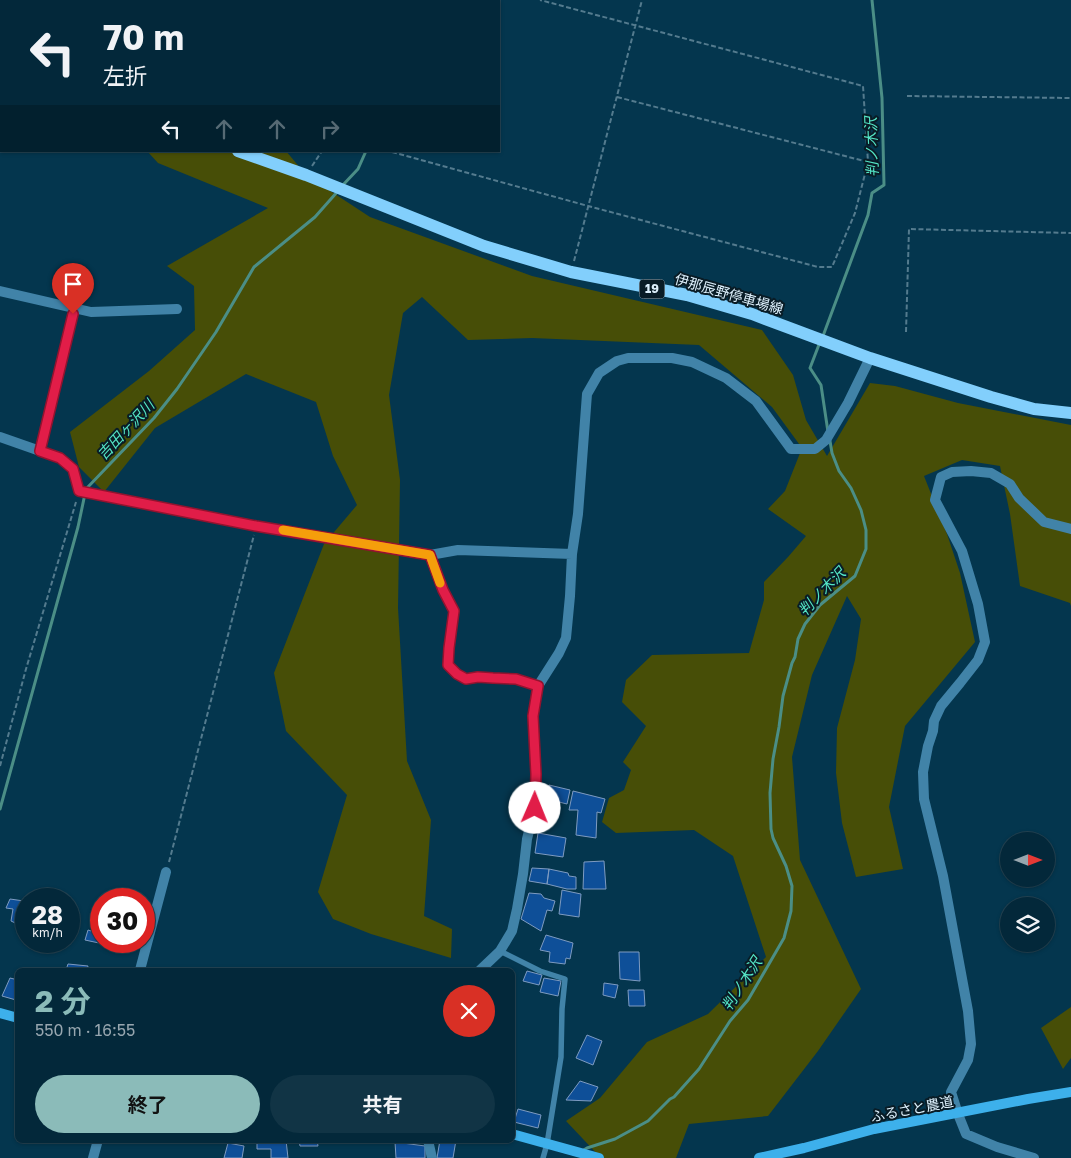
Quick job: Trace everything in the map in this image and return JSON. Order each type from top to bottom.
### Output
[{"type":"main road","name":"伊那辰野停車場線","points":[[241,152],[306,175],[484,246],[571,272],[687,295],[752,314],[870,358],[991,398],[1071,414]]},
{"type":"street","points":[[0,291],[91,312],[177,309]]},
{"type":"street","points":[[40,451],[73,314]]},
{"type":"street","points":[[482,968],[500,951],[512,931],[515,916],[527,839],[535,808],[536,774],[533,716],[538,686],[559,653],[566,638],[572,554],[578,514],[588,394],[599,373],[616,362],[628,358],[672,358],[692,362],[726,378],[756,401],[791,448],[815,449],[826,440],[848,403],[870,358]]},
{"type":"street","points":[[0,437],[60,458],[73,469],[79,491],[256,526],[430,555],[458,550],[572,554]]},
{"type":"street","points":[[1034,1158],[997,1147],[966,1134],[951,1092],[968,1060],[971,1044],[968,1011],[943,876],[924,799],[923,772],[934,721],[941,706],[978,660],[984,642],[978,604],[962,551],[935,500],[941,477],[952,472],[972,470],[991,473],[1010,484],[1019,498],[1044,522],[1071,529]]},
{"type":"street","points":[[141,968],[166,872]]},
{"type":"street","points":[[0,1013],[15,1017]]},
{"type":"street","name":"ふるさと農道","points":[[759,1158],[874,1129],[1071,1092]]},
{"type":"street","points":[[515,1135],[599,1158]]},
{"type":"street","points":[[94,1158],[97,1143]]},
{"type":"street","points":[[429,1143],[432,1158]]},
{"type":"lane","points":[[430,555],[443,590],[454,611],[448,665],[457,674],[466,679],[478,677],[516,679],[538,686]]},
{"type":"lane","points":[[500,951],[540,971],[565,979],[561,1057],[543,1158]]},
{"type":"path","points":[[392,152],[818,267],[832,267],[855,213],[868,162],[863,86],[540,0]]},
{"type":"path","points":[[571,272],[642,0]]},
{"type":"path","points":[[907,96],[1071,98]]},
{"type":"path","points":[[617,97],[868,162]]},
{"type":"path","points":[[306,175],[321,152]]},
{"type":"path","points":[[906,332],[909,229],[1071,234]]},
{"type":"path","points":[[0,766],[26,669],[79,491]]},
{"type":"path","points":[[166,872],[256,526]]},
{"type":"green space","points":[[148,152],[287,152],[306,175],[370,217],[532,276],[762,330],[793,375],[806,420],[827,456],[870,383],[895,386],[958,403],[1071,425],[1071,606],[1070,603],[1020,586],[1010,514],[1000,466],[962,460],[924,476],[960,573],[975,642],[905,726],[889,807],[903,869],[856,877],[842,823],[836,773],[837,728],[855,660],[861,619],[847,596],[812,675],[792,757],[800,860],[861,989],[818,1051],[768,1116],[689,1124],[676,1158],[601,1158],[566,1121],[600,1098],[647,1042],[708,1014],[766,957],[733,856],[694,830],[616,833],[602,822],[609,798],[624,790],[631,770],[623,762],[646,726],[622,702],[626,680],[652,655],[749,653],[764,600],[764,582],[806,536],[768,509],[785,491],[802,448],[772,407],[699,345],[532,338],[468,340],[422,297],[403,313],[389,395],[400,480],[398,608],[407,761],[431,820],[424,916],[452,929],[451,958],[371,934],[333,919],[318,892],[347,795],[286,731],[274,673],[324,544],[357,505],[333,456],[316,402],[246,374],[155,428],[104,492],[79,467],[70,432],[149,371],[195,330],[194,286],[167,266],[268,208],[158,163]]},
{"type":"green space","points":[[1071,1007],[1071,1058],[1063,1069],[1041,1028]]},
{"type":"building","points":[[549,785],[570,790],[567,804],[547,799]]},
{"type":"building","points":[[573,791],[605,799],[601,813],[597,812],[596,838],[576,835],[578,810],[569,810]]},
{"type":"building","points":[[538,833],[566,838],[563,857],[535,853]]},
{"type":"building","points":[[604,861],[606,889],[583,889],[584,862]]},
{"type":"building","points":[[532,868],[549,869],[547,884],[529,881]]},
{"type":"building","points":[[549,869],[568,873],[569,876],[576,877],[576,889],[567,889],[547,884]]},
{"type":"building","points":[[562,890],[581,894],[579,917],[559,914]]},
{"type":"building","points":[[529,893],[541,894],[544,898],[555,901],[552,911],[547,910],[541,931],[521,919]]},
{"type":"building","points":[[10,899],[15,900],[15,923],[11,921],[13,909],[6,908]]},
{"type":"building","points":[[88,930],[90,931],[90,941],[85,940]]},
{"type":"building","points":[[546,935],[573,943],[570,959],[566,958],[565,964],[549,962],[550,952],[540,950]]},
{"type":"building","points":[[619,952],[639,952],[640,981],[620,979]]},
{"type":"building","points":[[68,964],[88,966],[88,968],[67,968]]},
{"type":"building","points":[[527,971],[542,975],[539,985],[523,981]]},
{"type":"building","points":[[10,978],[15,979],[15,1000],[2,996]]},
{"type":"building","points":[[544,978],[561,981],[558,996],[540,992]]},
{"type":"building","points":[[604,983],[618,985],[615,998],[603,995]]},
{"type":"building","points":[[628,990],[644,990],[645,1006],[629,1006]]},
{"type":"building","points":[[587,1035],[602,1041],[593,1065],[576,1058]]},
{"type":"building","points":[[580,1081],[598,1087],[591,1101],[566,1100]]},
{"type":"building","points":[[518,1109],[541,1115],[538,1128],[515,1122]]},
{"type":"building","points":[[228,1143],[244,1146],[242,1158],[224,1158]]},
{"type":"building","points":[[257,1143],[286,1143],[288,1158],[271,1158],[271,1149],[257,1149]]},
{"type":"building","points":[[300,1143],[318,1143],[318,1146],[300,1146]]},
{"type":"building","points":[[395,1143],[425,1146],[425,1158],[396,1158]]},
{"type":"building","points":[[440,1143],[456,1143],[453,1158],[437,1158]]},
{"type":"waterway","name":"判ノ木沢","points":[[823,336],[868,215],[872,193],[884,185],[882,98],[872,0]]},
{"type":"waterway","name":"吉田ヶ沢川","points":[[342,186],[358,169],[366,152]]},
{"type":"waterway","name":"吉田ヶ沢川","points":[[0,809],[78,527],[86,489],[154,418],[177,389],[216,332],[254,267],[315,217],[338,191]]},
{"type":"waterway","name":"判ノ木沢","points":[[820,342],[810,368],[821,385],[828,432]]},
{"type":"waterway","name":"判ノ木沢","points":[[582,1151],[615,1139],[648,1121],[674,1097],[699,1069],[730,1021],[748,1000],[784,938],[791,911],[792,886],[786,866],[773,838],[770,793],[773,759],[783,696],[795,657],[798,639],[805,624],[820,605],[855,576],[866,549],[866,530],[861,510],[851,488],[839,471],[832,453],[830,441]]},
{"type":"slow traffic","points":[[283,530],[430,555],[440,583]]},
{"type":"route","points":[[73,314],[40,451],[60,458],[73,469],[79,491],[256,526],[430,555],[443,590],[454,611],[448,665],[457,674],[466,679],[478,677],[516,679],[538,686],[533,716],[536,774],[535,808]]}]
